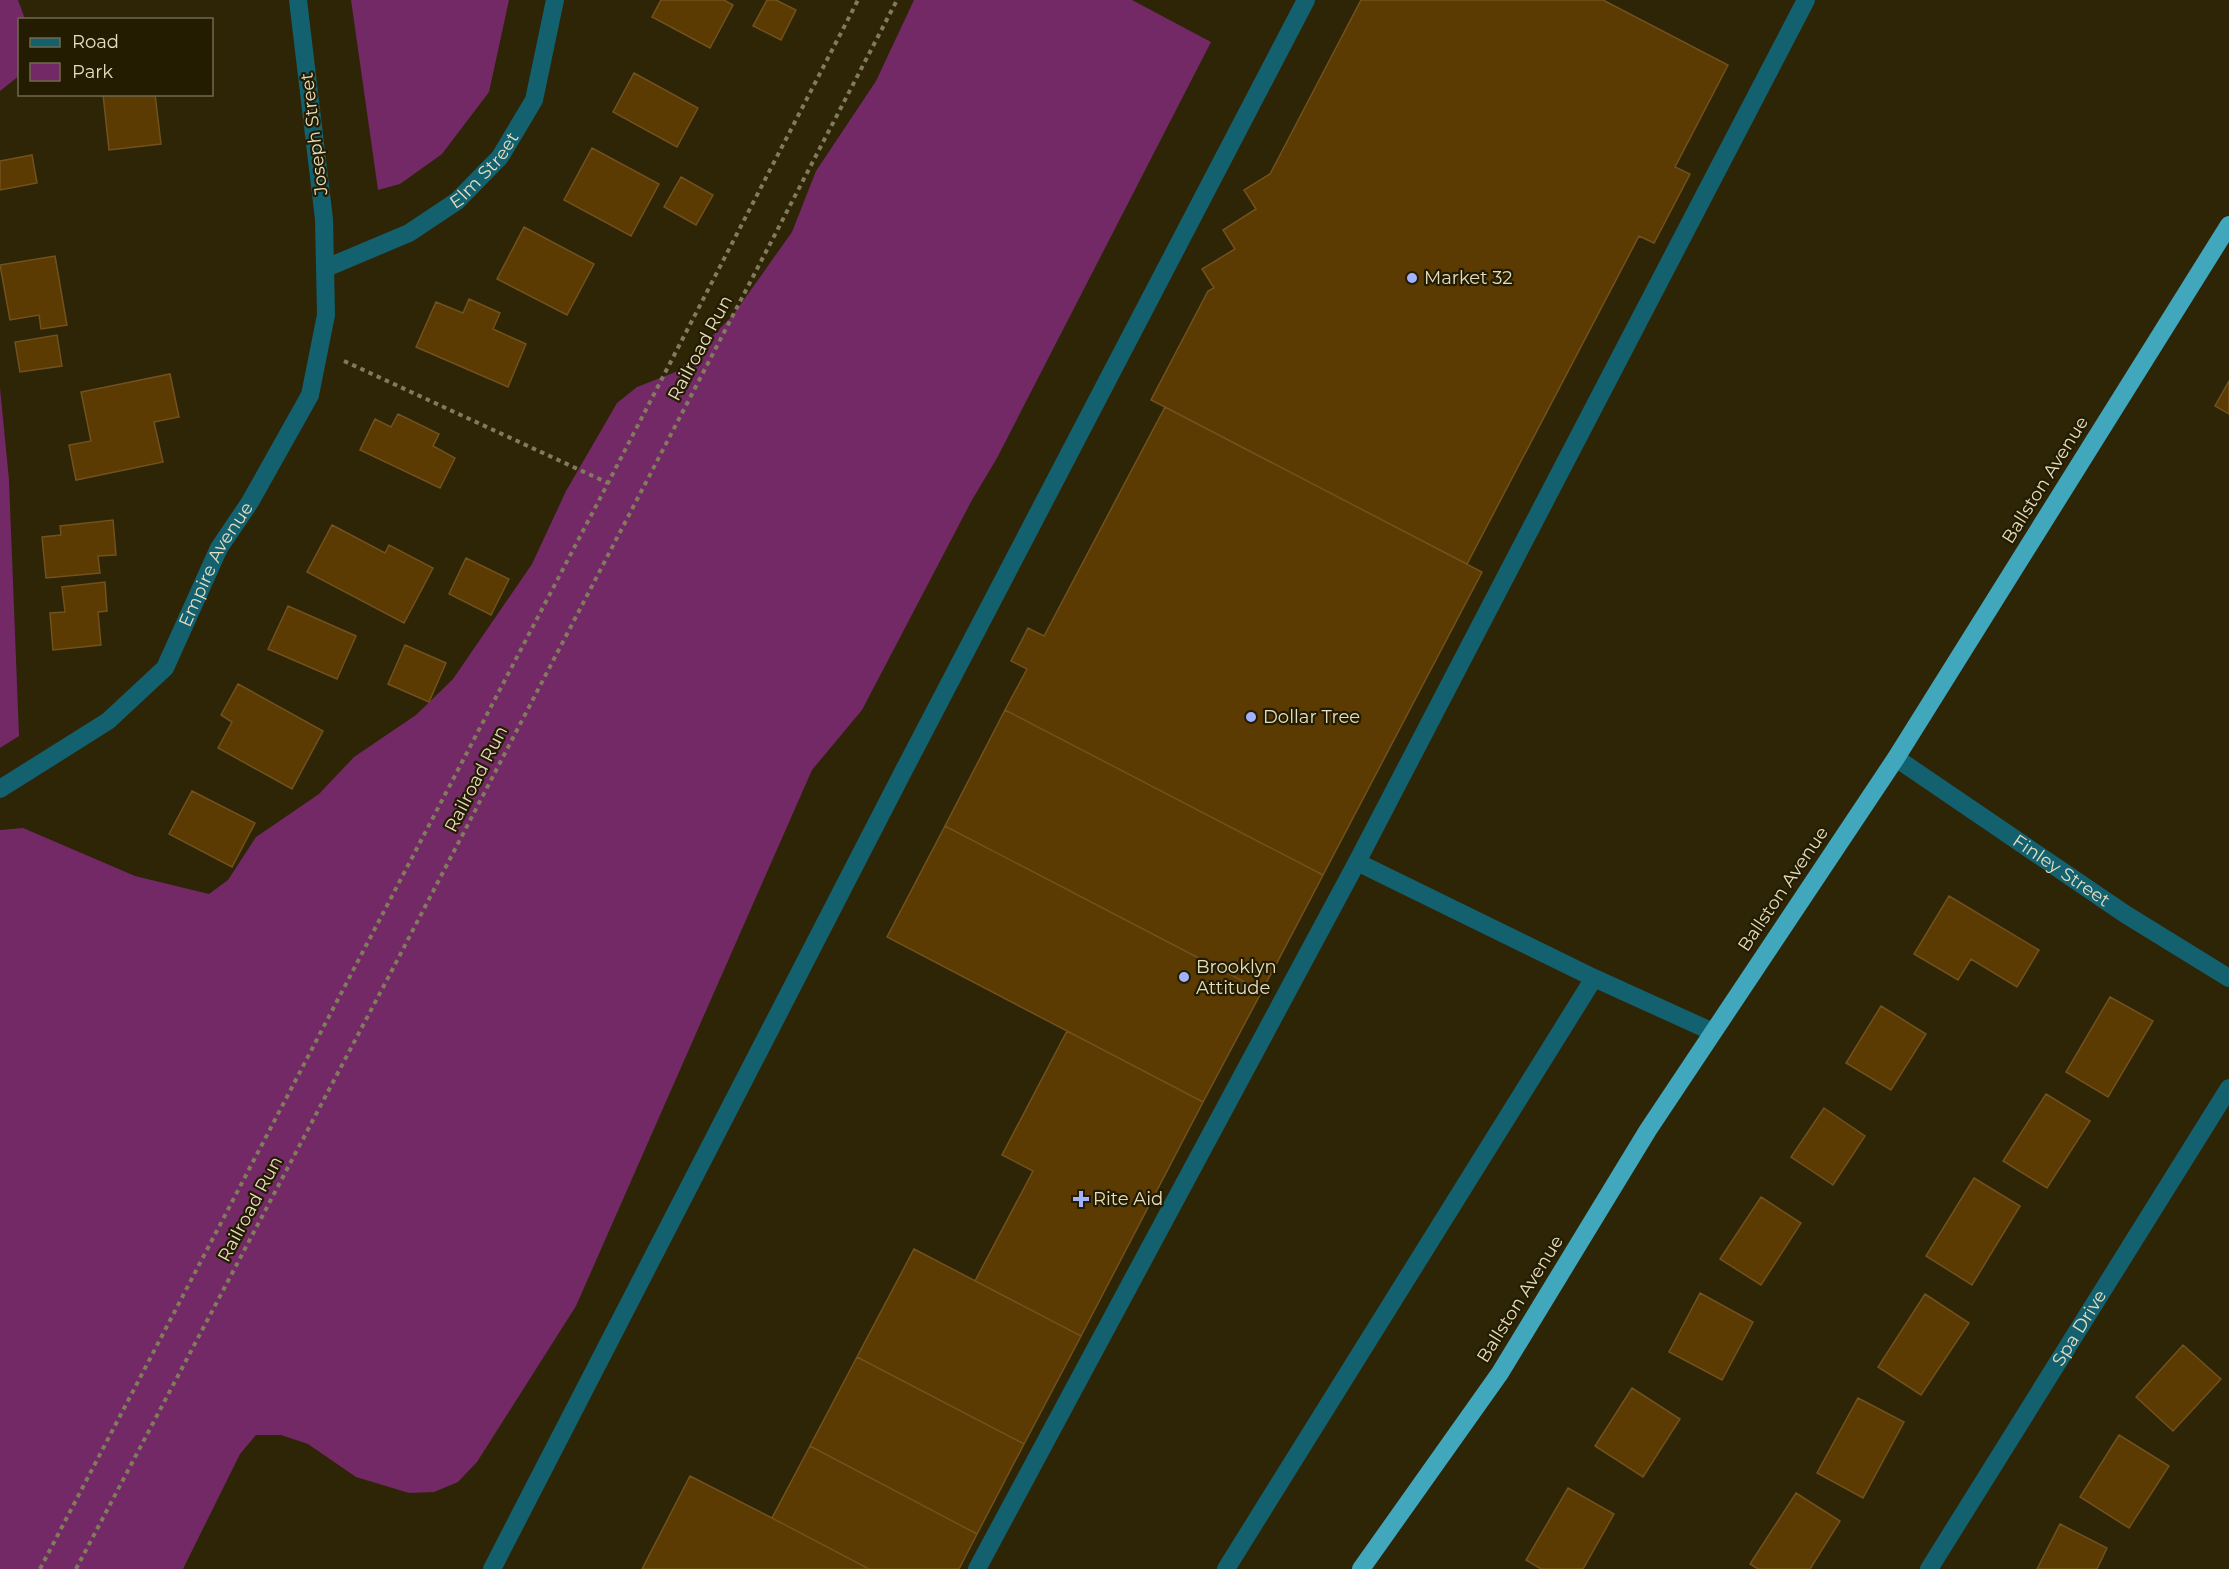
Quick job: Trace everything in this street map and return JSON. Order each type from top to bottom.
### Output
[{"type":"highway","name":"Ballston Avenue","points":[[1361,1569],[1500,1373],[1648,1130],[1896,758],[2229,225]]},
{"type":"street","name":"Joseph Street","points":[[298,0],[324,219],[326,268]]},
{"type":"street","name":"Elm Street","points":[[326,268],[409,233],[457,201],[500,157],[534,100],[555,0]]},
{"type":"street","points":[[492,1569],[1306,0]]},
{"type":"street","points":[[977,1569],[1357,862],[1806,0]]},
{"type":"street","name":"Empire Avenue","points":[[0,789],[108,721],[165,668],[219,548],[250,502],[310,394],[326,315],[326,268]]},
{"type":"street","name":"Finley Street","points":[[1896,758],[2125,914],[2229,978]]},
{"type":"street","points":[[1357,862],[1594,978],[1713,1032]]},
{"type":"street","points":[[1227,1569],[1594,978]]},
{"type":"street","name":"Spa Drive","points":[[1929,1569],[2229,1088]]},
{"type":"path","points":[[40,1569],[858,0]]},
{"type":"path","name":"Railroad Run","points":[[76,1569],[378,997],[897,0]]},
{"type":"path","points":[[346,362],[608,483]]},
{"type":"green space","points":[[0,0],[18,0],[25,18],[18,18],[18,77],[0,91]]},
{"type":"green space","points":[[351,0],[509,0],[489,92],[442,154],[400,184],[378,190]]},
{"type":"green space","points":[[914,0],[1132,0],[1211,42],[997,458],[972,500],[862,710],[812,770],[576,1306],[477,1462],[458,1482],[434,1492],[409,1493],[356,1477],[308,1444],[281,1435],[256,1435],[240,1454],[183,1569],[0,1569],[0,830],[23,828],[135,876],[209,894],[228,880],[256,837],[319,794],[354,757],[416,715],[453,679],[532,564],[566,491],[617,403],[637,387],[678,371],[733,315],[792,232],[816,171],[876,81]]},
{"type":"green space","points":[[0,388],[9,480],[19,736],[0,748]]},
{"type":"building","points":[[661,0],[724,0],[733,5],[710,48],[652,17]]},
{"type":"building","points":[[767,0],[776,0],[796,10],[781,40],[753,26]]},
{"type":"building","name":"Market 32","points":[[1361,0],[1603,0],[1728,65],[1675,167],[1690,174],[1654,243],[1639,236],[1467,564],[1151,400],[1208,291],[1214,288],[1202,269],[1235,249],[1223,230],[1256,209],[1244,190],[1270,174]]},
{"type":"building","points":[[634,73],[698,108],[677,147],[613,112]]},
{"type":"building","points":[[103,96],[155,96],[161,144],[109,150]]},
{"type":"building","points":[[592,148],[659,184],[631,236],[564,200]]},
{"type":"building","points":[[32,155],[37,183],[0,190],[0,161]]},
{"type":"building","points":[[681,177],[713,195],[696,225],[664,207]]},
{"type":"building","points":[[524,227],[594,264],[567,315],[497,279]]},
{"type":"building","points":[[55,256],[67,325],[41,329],[39,315],[10,320],[0,265]]},
{"type":"building","points":[[469,299],[500,313],[493,329],[526,344],[508,387],[416,347],[436,302],[463,313]]},
{"type":"building","points":[[57,335],[62,366],[20,372],[15,342]]},
{"type":"building","points":[[170,374],[179,417],[154,422],[163,462],[76,480],[69,445],[91,441],[81,392]]},
{"type":"building","points":[[2229,381],[2229,414],[2215,406]]},
{"type":"building","points":[[1165,407],[1482,572],[1323,875],[1005,710],[1027,669],[1011,661],[1028,628],[1044,636]]},
{"type":"building","points":[[398,414],[439,434],[433,446],[455,458],[440,488],[360,450],[375,419],[391,427]]},
{"type":"building","points":[[113,520],[116,555],[98,556],[100,573],[46,578],[42,537],[61,535],[60,526]]},
{"type":"building","points":[[332,525],[385,553],[389,545],[433,568],[404,623],[307,572]]},
{"type":"building","points":[[466,558],[509,579],[491,615],[449,594]]},
{"type":"building","points":[[105,582],[107,611],[98,612],[101,645],[53,650],[50,613],[65,612],[62,587]]},
{"type":"building","points":[[288,606],[356,636],[337,679],[268,649]]},
{"type":"building","points":[[405,645],[446,663],[429,702],[388,684]]},
{"type":"building","points":[[238,684],[323,731],[292,789],[218,748],[232,722],[221,715]]},
{"type":"building","points":[[1005,710],[1323,875],[1262,991],[945,826]]},
{"type":"building","points":[[192,791],[255,823],[232,867],[169,834]]},
{"type":"building","points":[[945,826],[1262,991],[1203,1102],[887,937]]},
{"type":"building","points":[[1949,896],[2039,950],[2017,987],[1971,959],[1958,980],[1914,954]]},
{"type":"building","points":[[2110,997],[2153,1021],[2108,1097],[2066,1072]]},
{"type":"building","points":[[1881,1006],[1926,1034],[1891,1090],[1846,1063]]},
{"type":"building","points":[[1067,1031],[1203,1102],[1081,1336],[975,1281],[1033,1171],[1002,1155]]},
{"type":"building","points":[[2046,1094],[2090,1121],[2047,1188],[2003,1161]]},
{"type":"building","points":[[1824,1108],[1865,1136],[1833,1185],[1791,1157]]},
{"type":"building","points":[[1974,1178],[2020,1206],[1972,1285],[1926,1256]]},
{"type":"building","points":[[1761,1197],[1801,1223],[1761,1285],[1720,1259]]},
{"type":"building","points":[[914,1249],[1081,1336],[1024,1444],[857,1357]]},
{"type":"building","points":[[1700,1293],[1753,1322],[1722,1380],[1669,1352]]},
{"type":"building","points":[[1925,1294],[1969,1323],[1921,1395],[1878,1367]]},
{"type":"building","points":[[2183,1345],[2221,1379],[2173,1431],[2136,1397]]},
{"type":"building","points":[[857,1357],[1024,1444],[977,1534],[810,1446]]},
{"type":"building","points":[[1632,1388],[1680,1419],[1643,1477],[1595,1446]]},
{"type":"building","points":[[1858,1398],[1904,1422],[1863,1498],[1817,1473]]},
{"type":"building","points":[[2119,1435],[2169,1466],[2129,1528],[2080,1497]]},
{"type":"building","points":[[810,1446],[977,1534],[959,1569],[869,1569],[772,1518]]},
{"type":"building","points":[[690,1476],[772,1518],[869,1569],[642,1569]]},
{"type":"building","points":[[1568,1488],[1614,1514],[1583,1569],[1541,1569],[1526,1560]]},
{"type":"building","points":[[1796,1493],[1840,1521],[1810,1569],[1758,1569],[1750,1564]]},
{"type":"building","points":[[2060,1524],[2107,1548],[2097,1569],[2037,1569]]},
{"type":"place","name":"Market 32","points":[[1412,278]]},
{"type":"place","name":"Dollar Tree","points":[[1251,717]]},
{"type":"place","name":"Brooklyn Attitude","points":[[1184,977]]},
{"type":"place","name":"Rite Aid","points":[[1081,1199]]}]
